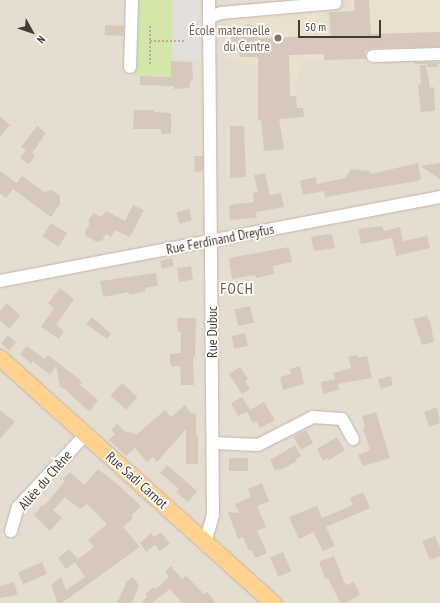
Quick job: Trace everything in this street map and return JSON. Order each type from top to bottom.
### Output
[{"type":"main road","name":"Rue Sadi Carnot","points":[[0,358],[273,603]]},
{"type":"street","points":[[130,67],[132,0]]},
{"type":"street","name":"Rue Dubuc","points":[[205,543],[213,515],[209,0]]},
{"type":"street","points":[[209,17],[221,13],[336,2]]},
{"type":"street","points":[[373,56],[440,54]]},
{"type":"street","name":"Rue Ferdinand Dreyfus","points":[[0,281],[440,197]]},
{"type":"street","points":[[213,443],[258,445],[313,417],[342,420],[353,439]]},
{"type":"street","name":"Allée du Chêne","points":[[11,531],[18,507],[86,434]]},
{"type":"path","points":[[150,25],[150,64]]},
{"type":"path","points":[[150,41],[185,41]]},
{"type":"shaded area","points":[[0,0],[440,0],[440,603],[0,603]]},
{"type":"shaded area","points":[[173,0],[199,0],[199,59],[173,59]]},
{"type":"shaded area","points":[[350,0],[440,0],[440,61],[350,61]]},
{"type":"shaded area","name":"École maternelle du Centre","points":[[326,9],[331,60],[300,61],[295,97],[264,96],[254,66],[227,59],[227,18]]},
{"type":"green space","points":[[135,0],[172,0],[172,76],[135,76]]},
{"type":"building","points":[[354,0],[369,0],[371,34],[440,32],[440,47],[373,48],[365,51],[366,59],[324,60],[324,54],[289,55],[290,96],[296,96],[297,108],[303,108],[304,117],[279,119],[284,149],[264,151],[261,120],[258,121],[258,57],[240,57],[239,52],[232,52],[231,34],[238,34],[242,26],[249,24],[255,27],[258,38],[331,36],[329,12],[355,11]]},
{"type":"building","points":[[105,25],[124,26],[123,36],[104,35]]},
{"type":"building","points":[[171,61],[192,62],[193,81],[190,81],[190,88],[174,89],[174,86],[140,85],[140,76],[171,77]]},
{"type":"building","points":[[415,62],[440,62],[440,64],[438,64],[438,67],[428,67],[427,64],[415,64]]},
{"type":"building","points":[[420,65],[426,65],[430,88],[434,87],[435,111],[421,112],[418,85],[421,84]]},
{"type":"building","points":[[134,110],[154,110],[154,112],[171,113],[171,134],[161,134],[161,129],[133,129]]},
{"type":"building","points":[[0,116],[10,125],[0,137]]},
{"type":"building","points":[[37,126],[46,133],[32,153],[35,156],[29,164],[20,158],[26,150],[21,147]]},
{"type":"building","points":[[230,126],[244,126],[246,177],[230,178]]},
{"type":"building","points":[[194,156],[203,156],[203,171],[195,172]]},
{"type":"building","points":[[418,163],[421,179],[417,181],[325,197],[324,191],[303,195],[300,181],[316,177],[317,184],[345,178],[351,169],[369,171],[370,174]]},
{"type":"building","points":[[440,163],[440,179],[420,166]]},
{"type":"building","points":[[0,171],[17,183],[22,176],[44,192],[52,190],[60,196],[60,204],[51,217],[13,189],[6,198],[0,193]]},
{"type":"building","points":[[265,173],[270,195],[281,193],[284,207],[256,212],[257,218],[230,220],[229,205],[254,202],[253,193],[258,192],[254,175]]},
{"type":"building","points":[[133,205],[144,210],[130,237],[115,230],[111,237],[106,234],[102,241],[97,242],[86,236],[85,232],[90,223],[88,222],[93,213],[102,217],[106,211],[125,221]]},
{"type":"building","points":[[189,209],[192,221],[179,224],[176,212]]},
{"type":"building","points":[[51,223],[67,233],[59,247],[43,237]]},
{"type":"building","points":[[382,226],[384,231],[400,227],[403,241],[427,236],[430,248],[396,256],[392,238],[361,244],[358,229]]},
{"type":"building","points":[[328,234],[332,235],[335,248],[314,251],[311,237]]},
{"type":"building","points":[[289,247],[292,262],[273,266],[274,274],[256,278],[255,275],[232,279],[229,258]]},
{"type":"building","points":[[172,258],[174,266],[162,269],[160,261]]},
{"type":"building","points":[[191,266],[193,280],[179,282],[177,268]]},
{"type":"building","points":[[156,273],[158,286],[145,288],[146,291],[129,295],[129,292],[103,297],[100,281]]},
{"type":"building","points":[[60,288],[74,299],[56,325],[64,331],[59,339],[41,327],[54,308],[48,303]]},
{"type":"building","points":[[7,303],[20,316],[9,329],[0,320],[0,311]]},
{"type":"building","points":[[250,306],[254,323],[238,326],[234,310]]},
{"type":"building","points":[[427,316],[428,320],[430,320],[434,342],[422,345],[413,319]]},
{"type":"building","points":[[92,317],[111,334],[107,339],[86,324]]},
{"type":"building","points":[[177,318],[196,318],[195,357],[193,357],[194,385],[181,385],[180,366],[172,367],[170,363],[170,354],[181,353],[181,332],[178,332]]},
{"type":"building","points":[[245,333],[248,346],[234,349],[231,336]]},
{"type":"building","points":[[8,335],[16,342],[9,351],[1,343]]},
{"type":"building","points":[[27,346],[44,359],[48,355],[79,379],[82,383],[80,385],[98,400],[90,411],[66,390],[60,387],[56,366],[50,375],[33,361],[31,364],[20,354]]},
{"type":"building","points":[[357,355],[359,358],[367,356],[372,378],[338,384],[339,390],[323,394],[321,382],[335,379],[333,373],[351,368],[348,357]]},
{"type":"building","points":[[300,366],[304,384],[283,390],[280,377],[291,374],[290,369]]},
{"type":"building","points":[[240,367],[248,379],[245,381],[250,389],[242,394],[229,374]]},
{"type":"building","points":[[391,376],[393,385],[381,389],[378,379]]},
{"type":"building","points":[[122,383],[137,397],[126,410],[110,395]]},
{"type":"building","points":[[242,397],[250,410],[264,402],[275,420],[260,428],[256,421],[253,423],[247,412],[238,416],[231,403]]},
{"type":"building","points":[[185,405],[190,412],[196,414],[198,464],[186,464],[186,429],[157,462],[153,457],[147,462],[135,448],[126,456],[109,440],[115,434],[111,430],[117,424],[127,433],[129,431],[136,435],[165,410],[171,417]]},
{"type":"building","points":[[437,407],[440,423],[429,427],[424,412]]},
{"type":"building","points":[[0,410],[15,422],[0,439]]},
{"type":"building","points":[[376,412],[390,458],[363,466],[358,455],[370,450],[363,428],[365,427],[362,416]]},
{"type":"building","points":[[306,430],[313,443],[301,450],[294,437]]},
{"type":"building","points":[[337,437],[345,450],[329,460],[328,458],[323,461],[317,449]]},
{"type":"building","points":[[295,445],[301,456],[296,459],[297,461],[282,469],[275,470],[270,460]]},
{"type":"building","points":[[229,458],[248,458],[248,471],[229,471]]},
{"type":"building","points":[[167,465],[197,491],[188,502],[176,492],[179,489],[160,473]]},
{"type":"building","points":[[98,469],[141,506],[131,516],[133,518],[123,527],[140,547],[62,603],[58,603],[51,585],[61,577],[66,590],[85,577],[75,562],[66,569],[58,558],[69,549],[78,559],[94,547],[88,540],[107,524],[87,504],[80,509],[65,497],[53,510],[62,518],[50,531],[34,515],[43,504],[44,506],[65,481],[63,479],[70,472],[84,485]]},
{"type":"building","points":[[262,483],[269,501],[257,506],[266,527],[257,531],[267,553],[255,558],[252,550],[249,551],[243,537],[238,539],[228,512],[239,513],[235,504],[251,497],[248,489]]},
{"type":"building","points":[[363,492],[370,508],[326,527],[335,546],[323,551],[313,532],[299,539],[289,517],[317,506],[322,518],[353,505],[350,498]]},
{"type":"building","points":[[161,532],[170,544],[159,551],[155,545],[146,552],[140,543],[151,533],[154,537]]},
{"type":"building","points":[[435,536],[440,548],[440,556],[430,560],[422,541]]},
{"type":"building","points":[[283,552],[291,571],[278,577],[270,557]]},
{"type":"building","points":[[334,556],[345,584],[354,582],[360,595],[345,603],[340,603],[328,578],[325,579],[319,562]]},
{"type":"building","points":[[42,562],[47,574],[23,584],[18,572]]},
{"type":"building","points":[[171,566],[182,579],[186,576],[204,594],[207,592],[216,603],[182,603],[170,589],[152,603],[143,603],[142,602],[147,596],[145,594],[154,587],[156,589],[169,577],[165,572]]},
{"type":"building","points":[[133,577],[139,586],[132,603],[117,603],[127,581]]},
{"type":"building","points":[[14,582],[18,595],[0,598],[0,586]]},
{"type":"place","name":"École maternelle du Centre","points":[[278,38]]},
{"type":"district","name":"FOCH","points":[[237,289]]}]
